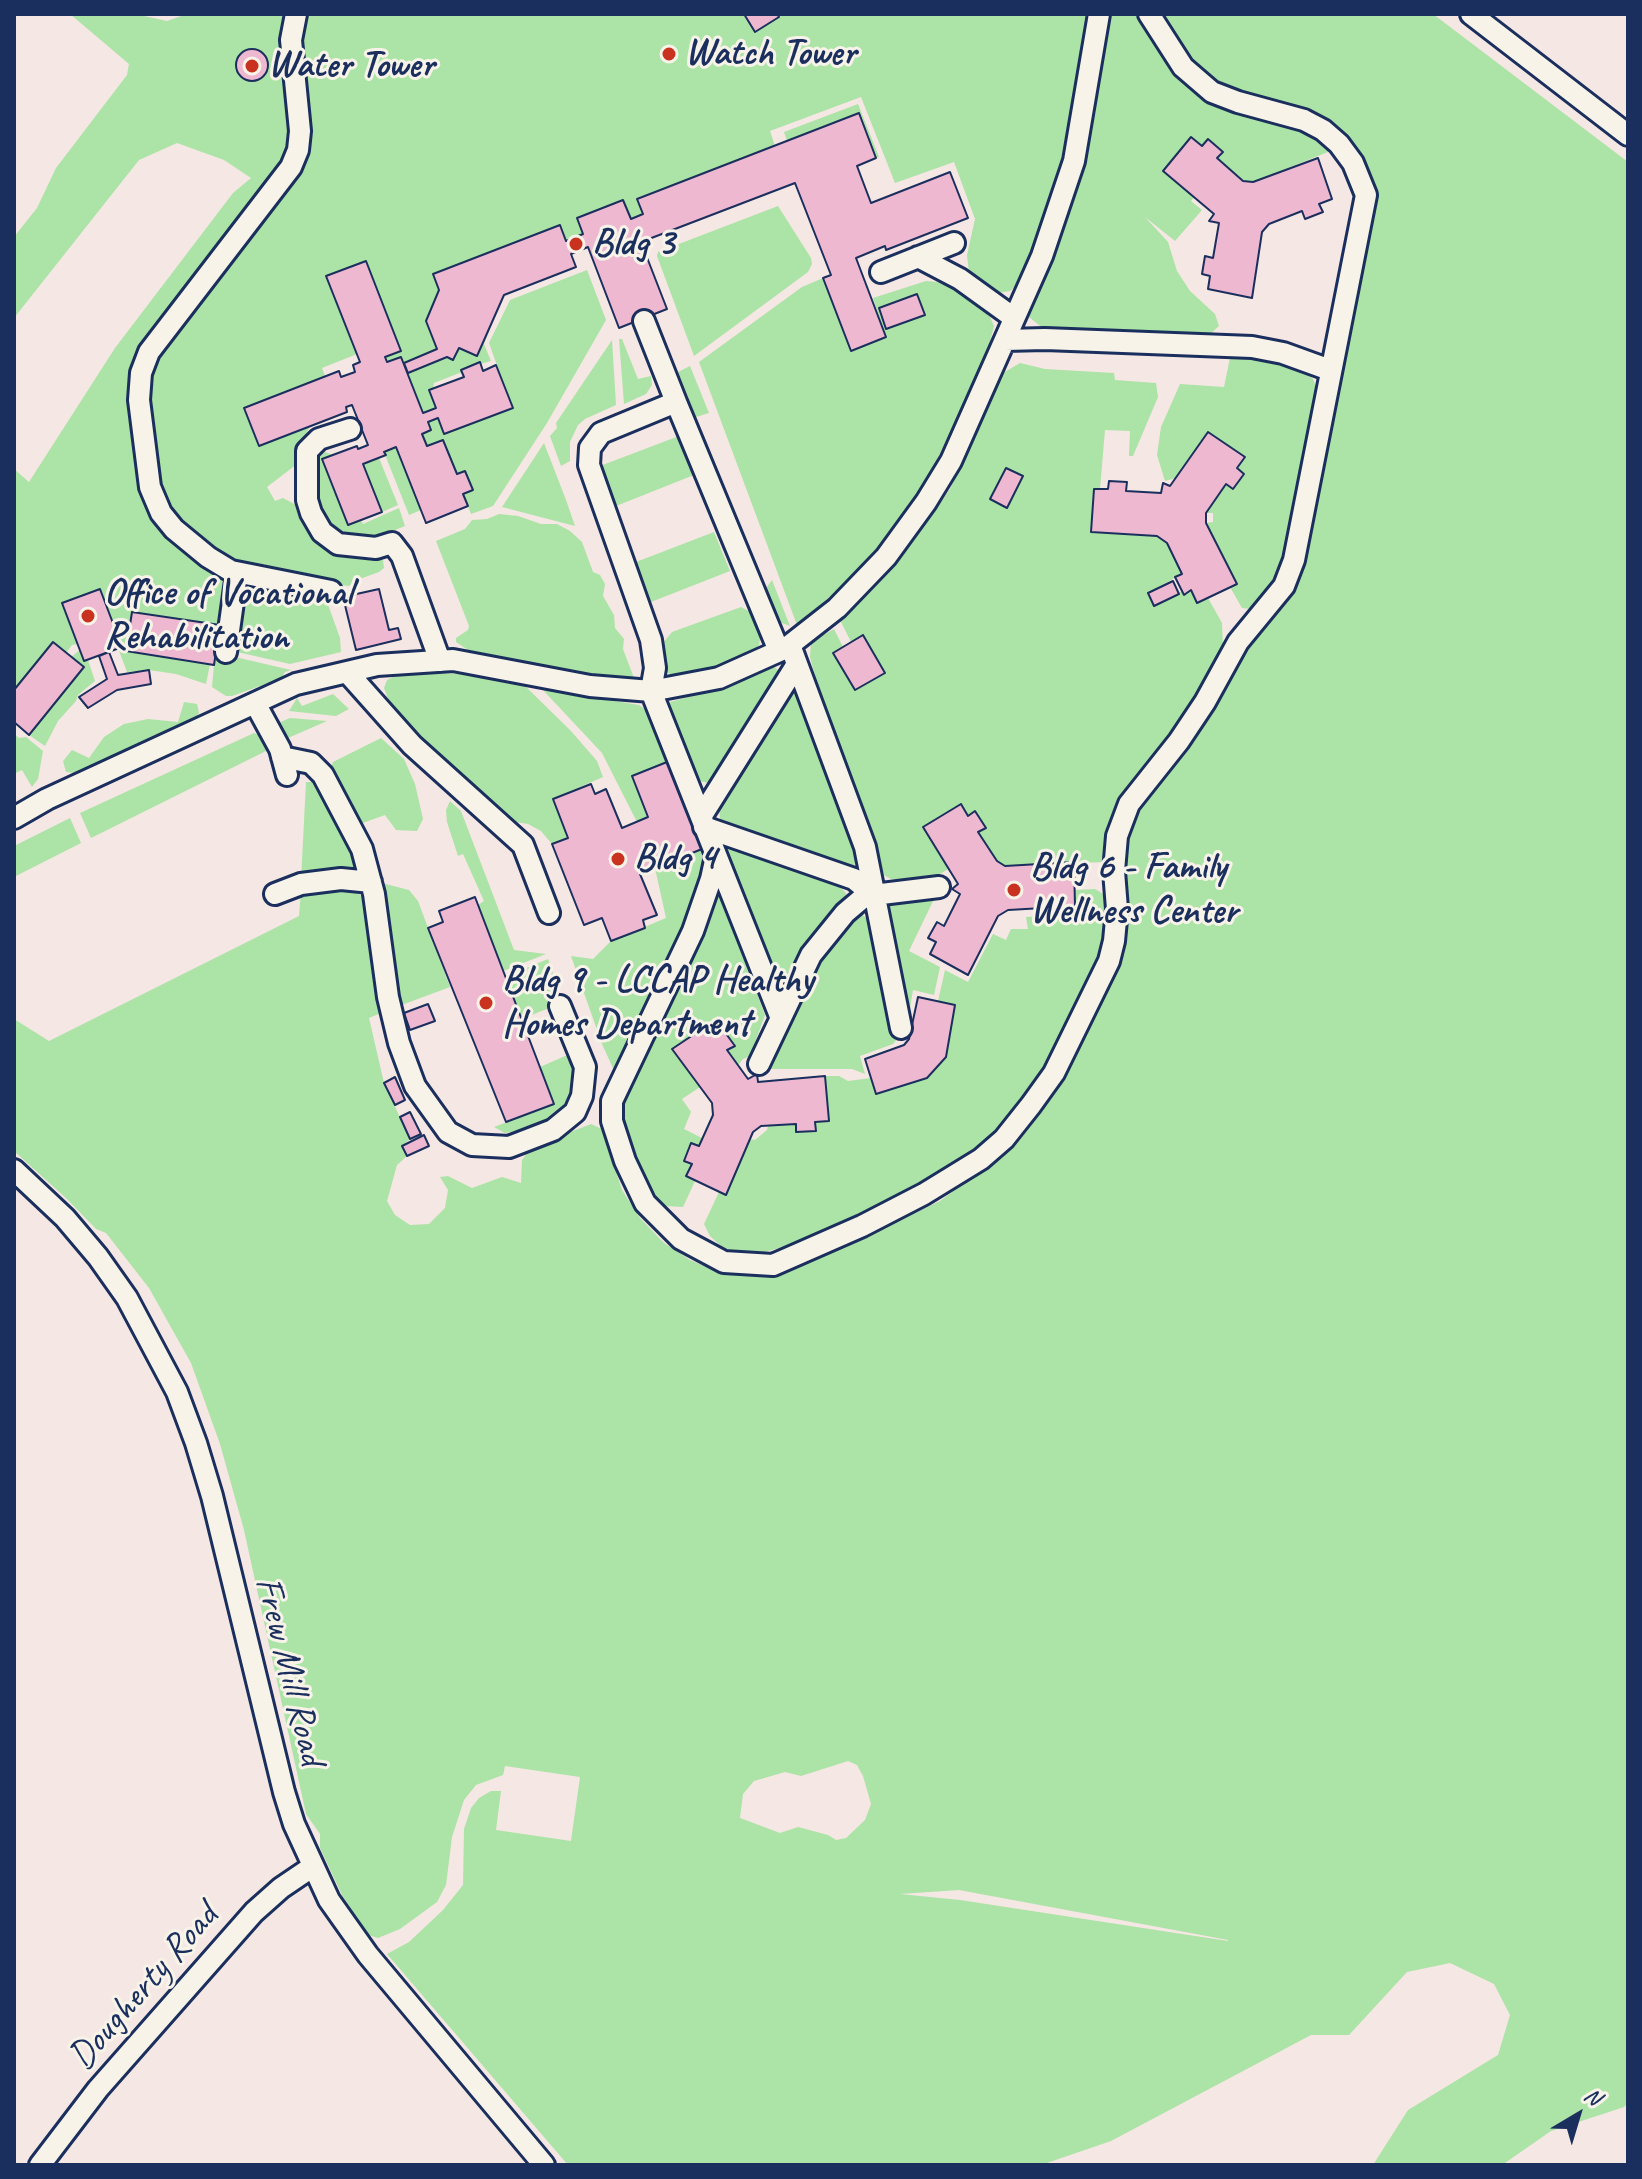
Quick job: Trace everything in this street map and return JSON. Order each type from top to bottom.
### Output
[{"type":"street","points":[[296,14],[291,40],[300,131],[298,150],[291,167],[149,352],[141,373],[139,400],[150,487],[161,513],[174,529],[208,557],[237,573],[331,591]]},
{"type":"street","points":[[702,822],[789,654],[886,557],[951,461],[1042,256],[1074,161],[1099,14]]},
{"type":"street","points":[[716,856],[693,931],[612,1101],[612,1121],[625,1161],[645,1203],[681,1239],[724,1262],[773,1265],[862,1226],[924,1194],[981,1159],[1004,1139],[1054,1073],[1109,961],[1117,909],[1114,871],[1117,836],[1129,804],[1179,741],[1238,642],[1284,586],[1294,560],[1366,195],[1353,163],[1339,144],[1323,130],[1304,120],[1212,92],[1183,67],[1149,14]]},
{"type":"street","points":[[1471,14],[1628,135]]},
{"type":"street","points":[[881,272],[954,243]]},
{"type":"street","points":[[918,257],[960,279],[1014,318]]},
{"type":"street","points":[[644,321],[676,402],[789,654],[865,847],[901,1028]]},
{"type":"street","points":[[1005,340],[1252,347],[1283,353],[1330,370]]},
{"type":"street","points":[[676,402],[601,433],[590,448],[589,465],[651,640],[655,668],[651,691],[780,1016]]},
{"type":"street","points":[[350,429],[319,439],[307,451],[307,500],[311,513],[322,532],[338,544],[376,548],[400,536],[402,556],[440,661]]},
{"type":"street","points":[[226,652],[237,573]]},
{"type":"street","points":[[14,818],[47,799],[296,684],[377,665],[453,660],[590,686],[651,691],[719,678],[789,654]]},
{"type":"street","points":[[347,672],[412,745],[523,845],[549,913]]},
{"type":"street","points":[[255,703],[285,766],[311,763],[323,775],[362,849],[371,882],[388,997],[399,1043],[415,1086],[448,1132],[472,1145],[509,1147],[553,1130],[575,1112],[582,1096],[585,1067],[560,1006]]},
{"type":"street","points":[[702,822],[854,879],[872,894]]},
{"type":"street","points":[[275,894],[301,884],[341,879],[371,882]]},
{"type":"street","points":[[759,1064],[811,955],[830,930],[865,896],[939,887]]},
{"type":"street","name":"Frew Mill Road","points":[[14,1170],[65,1218],[98,1257],[134,1309],[177,1392],[212,1496],[284,1792],[312,1867],[329,1900],[368,1955],[544,2165]]},
{"type":"street","name":"Dougherty Road","points":[[40,2165],[98,2089],[254,1912],[281,1888],[312,1867]]},
{"type":"green space","points":[[70,14],[135,14],[167,21],[187,14],[292,14],[296,134],[288,158],[149,345],[147,492],[222,579],[226,601],[222,636],[219,625],[133,612],[130,628],[121,626],[115,629],[99,589],[62,603],[78,644],[72,645],[66,653],[52,643],[14,690],[14,469],[29,482],[115,348],[233,193],[251,178],[224,160],[177,143],[139,160],[14,318],[14,237],[37,208],[56,168],[127,75],[129,64]]},
{"type":"green space","points":[[305,14],[1095,14],[1059,169],[1037,235],[1039,241],[1033,256],[1027,259],[1016,286],[1010,291],[998,293],[974,280],[969,273],[967,255],[975,219],[954,162],[895,183],[861,97],[770,131],[775,146],[637,198],[643,214],[631,219],[623,200],[577,218],[583,234],[566,241],[560,225],[434,274],[439,290],[426,321],[437,349],[404,363],[401,357],[387,362],[385,357],[401,350],[366,261],[327,276],[357,354],[322,368],[325,376],[244,408],[259,446],[310,426],[299,449],[297,464],[267,487],[275,501],[283,498],[298,506],[308,530],[328,551],[347,557],[383,560],[384,568],[379,572],[349,586],[281,577],[227,560],[179,523],[167,507],[159,488],[147,385],[153,359],[289,179],[299,47]]},
{"type":"green space","points":[[1107,14],[1145,14],[1173,62],[1299,125],[1333,150],[1253,182],[1243,181],[1217,158],[1208,139],[1202,146],[1191,137],[1163,170],[1194,197],[1191,201],[1202,210],[1175,241],[1145,217],[1168,242],[1177,271],[1190,291],[1215,314],[1219,326],[1208,336],[1044,329],[1029,317],[1034,296],[1078,183]]},
{"type":"green space","points":[[1155,14],[1433,14],[1628,162],[1628,2103],[1551,2131],[1502,2165],[1373,2165],[1408,2110],[1498,2055],[1510,2015],[1494,1984],[1450,1963],[1407,1972],[1349,2035],[1311,2035],[1111,2141],[1041,2165],[568,2165],[387,1954],[409,1942],[443,1910],[463,1885],[464,1829],[471,1808],[479,1798],[491,1791],[501,1791],[496,1830],[571,1841],[580,1777],[505,1766],[503,1775],[476,1785],[464,1800],[452,1837],[446,1885],[437,1902],[400,1929],[378,1938],[368,1935],[343,1897],[320,1848],[320,1834],[306,1814],[244,1530],[220,1444],[191,1363],[149,1288],[106,1233],[96,1229],[14,1151],[14,1019],[49,1041],[299,916],[301,891],[337,887],[359,894],[368,912],[381,1013],[369,1018],[384,1083],[410,1139],[402,1146],[407,1156],[397,1165],[387,1201],[395,1215],[410,1225],[429,1224],[445,1208],[448,1190],[440,1177],[448,1176],[472,1188],[502,1177],[521,1183],[522,1160],[527,1153],[545,1142],[591,1124],[602,1129],[622,1190],[640,1218],[664,1243],[690,1260],[719,1272],[746,1275],[774,1272],[841,1248],[940,1201],[1010,1148],[1033,1121],[1078,1050],[1118,954],[1121,850],[1132,809],[1244,646],[1296,579],[1307,556],[1345,362],[1372,197],[1355,153],[1199,76]],"holes":[[[848,1761],[857,1765],[863,1776],[871,1804],[865,1820],[846,1838],[836,1840],[798,1827],[780,1833],[740,1818],[743,1794],[754,1781],[785,1772],[801,1776]],[[959,1890],[1228,1940],[1228,1941],[960,1900],[900,1894]]]},
{"type":"green space","points":[[858,104],[879,157],[876,158],[859,114],[787,141],[784,132]]},
{"type":"green space","points":[[778,206],[811,258],[808,272],[694,356],[658,252]]},
{"type":"green space","points":[[587,270],[606,320],[547,423],[493,506],[471,514],[463,494],[472,490],[465,471],[457,474],[443,440],[427,446],[422,434],[431,430],[428,422],[438,418],[445,434],[512,408],[489,343],[510,300]]},
{"type":"green space","points":[[823,278],[851,351],[886,337],[873,298],[926,281],[968,294],[987,310],[994,326],[986,357],[921,493],[874,553],[797,625],[699,362],[802,287]],"holes":[[[917,294],[925,315],[886,329],[879,308]]]},
{"type":"green space","points":[[493,321],[484,344],[491,361],[462,369],[462,372],[434,383],[429,391],[436,408],[423,413],[408,373],[447,357],[459,348],[477,356]]},
{"type":"green space","points":[[619,339],[622,339],[638,379],[651,376],[652,385],[646,394],[624,404]]},
{"type":"green space","points":[[612,340],[616,405],[578,425],[570,442],[570,461],[561,466],[550,436]]},
{"type":"green space","points":[[1230,358],[1269,361],[1301,369],[1313,379],[1319,394],[1290,550],[1276,584],[1250,609],[1242,608],[1230,587],[1237,584],[1206,523],[1213,522],[1213,513],[1206,513],[1226,484],[1233,489],[1244,474],[1237,468],[1244,457],[1208,432],[1176,478],[1165,481],[1157,455],[1161,427],[1180,384],[1224,387]]},
{"type":"green space","points":[[1020,363],[1045,369],[1114,373],[1115,380],[1156,383],[1158,397],[1133,456],[1129,456],[1130,431],[1105,430],[1100,489],[1094,489],[1091,532],[1157,536],[1167,543],[1182,574],[1148,593],[1154,605],[1182,591],[1184,594],[1191,590],[1197,603],[1208,598],[1222,623],[1223,647],[1104,862],[1005,866],[997,861],[978,832],[985,827],[976,811],[968,816],[960,804],[923,827],[948,869],[924,880],[891,879],[884,875],[816,680],[810,657],[811,642],[834,629],[843,647],[834,653],[851,642],[840,620],[907,548],[950,489],[1003,373]],"holes":[[[1006,468],[1023,477],[1007,508],[990,499]]]},
{"type":"green space","points":[[690,366],[709,413],[696,417],[678,372]]},
{"type":"green space","points":[[679,436],[694,475],[616,506],[600,466]]},
{"type":"green space","points":[[544,443],[566,500],[575,526],[502,507]]},
{"type":"green space","points":[[396,447],[421,510],[409,515],[384,452]]},
{"type":"green space","points":[[325,452],[333,455],[322,460],[348,525],[361,520],[363,524],[399,508],[405,526],[375,538],[342,535],[330,528],[320,514],[315,490],[317,459]]},
{"type":"green space","points":[[379,458],[398,505],[382,512],[363,464]]},
{"type":"green space","points":[[499,514],[518,516],[541,524],[557,524],[582,542],[593,572],[600,575],[605,584],[603,596],[614,615],[615,628],[624,639],[623,649],[633,681],[565,672],[477,653],[456,642],[456,638],[469,626],[436,541],[465,529],[472,520]]},
{"type":"green space","points":[[714,532],[730,571],[651,602],[636,562]]},
{"type":"green space","points":[[772,580],[790,626],[777,621],[764,591]]},
{"type":"green space","points":[[258,589],[289,591],[326,599],[340,638],[341,652],[290,664],[233,651],[238,603],[246,592]]},
{"type":"green space","points":[[741,607],[754,614],[761,632],[759,645],[753,652],[716,668],[676,676],[665,672],[661,652],[663,643],[672,632]]},
{"type":"green space","points":[[129,634],[127,651],[210,664],[206,684],[176,674],[149,670],[127,672],[118,648],[122,647],[117,635]]},
{"type":"green space","points":[[80,650],[84,661],[88,660],[95,681],[78,695],[58,721],[45,746],[29,735],[83,668],[71,657]]},
{"type":"green space","points":[[215,654],[291,670],[274,681],[226,696],[212,687]]},
{"type":"green space","points":[[773,666],[778,670],[777,674],[713,780],[709,783],[699,781],[668,712],[670,702],[730,685]]},
{"type":"green space","points":[[405,671],[521,682],[571,731],[597,761],[603,777],[553,799],[568,838],[552,844],[541,831],[516,822],[420,746],[389,701],[384,688],[387,680]]},
{"type":"green space","points":[[796,687],[841,807],[856,855],[854,868],[720,819],[719,807]]},
{"type":"green space","points":[[542,689],[639,705],[646,710],[653,720],[654,731],[667,762],[632,776],[648,817],[637,822],[602,753]]},
{"type":"green space","points":[[333,694],[349,709],[336,716],[289,711],[297,698],[302,706]]},
{"type":"green space","points":[[184,702],[197,704],[199,713],[196,717],[75,773],[66,772],[63,761],[72,750],[89,758],[104,737],[124,724],[148,719],[178,722]]},
{"type":"green space","points":[[290,718],[327,721],[288,738],[278,723]]},
{"type":"green space","points":[[254,733],[261,736],[266,751],[91,838],[80,813]]},
{"type":"green space","points":[[14,734],[19,738],[26,737],[43,751],[38,779],[32,787],[22,770],[14,774]]},
{"type":"green space","points":[[381,738],[404,759],[415,784],[423,819],[417,831],[396,830],[385,815],[360,824],[330,770],[333,762]]},
{"type":"green space","points":[[306,782],[319,786],[347,832],[358,872],[301,880]]},
{"type":"green space","points":[[450,801],[461,811],[514,950],[546,954],[503,971],[478,905],[484,901],[463,854],[458,856],[447,822],[446,810]]},
{"type":"green space","points":[[70,818],[81,843],[14,877],[14,846]]},
{"type":"green space","points":[[724,848],[838,885],[846,893],[845,899],[814,931],[787,975],[780,981],[776,980]]},
{"type":"green space","points":[[702,849],[705,859],[697,899],[617,1077],[571,956],[593,959],[611,941],[666,918],[655,868]]},
{"type":"green space","points":[[382,883],[409,890],[418,901],[450,987],[399,1006]]},
{"type":"green space","points":[[717,888],[765,1015],[750,1056],[738,1065],[727,1050],[734,1046],[724,1031],[717,1036],[708,1025],[673,1049],[700,1087],[682,1099],[691,1112],[684,1129],[702,1138],[699,1146],[691,1144],[684,1160],[692,1164],[686,1176],[695,1181],[683,1207],[666,1206],[648,1193],[637,1177],[622,1122],[623,1101],[629,1075]]},
{"type":"green space","points":[[1095,889],[1108,897],[1104,949],[1092,982],[1026,1104],[971,1158],[822,1237],[757,1254],[733,1251],[710,1236],[704,1224],[719,1192],[726,1195],[750,1139],[755,1140],[768,1126],[796,1124],[816,1130],[815,1122],[829,1120],[825,1076],[839,1076],[848,1081],[871,1078],[876,1094],[927,1078],[946,1056],[955,1006],[938,1001],[945,970],[968,982],[993,934],[1006,940],[1011,929],[1028,929],[1026,917],[1062,915],[1062,907],[1075,906],[1075,890]]},
{"type":"green space","points":[[935,897],[909,951],[940,967],[934,995],[913,990],[910,1008],[886,906],[889,902]]},
{"type":"green space","points":[[861,914],[868,919],[897,1039],[893,1044],[860,1056],[865,1074],[852,1069],[767,1069],[814,964],[856,915]]},
{"type":"green space","points":[[548,959],[561,997],[549,1008],[522,1019],[505,977]]},
{"type":"green space","points":[[565,1056],[573,1056],[582,1072],[566,1105],[553,1118],[526,1129],[505,1133],[494,1127],[554,1104],[540,1067]]},
{"type":"building","points":[[744,14],[777,14],[779,17],[755,32]]},
{"type":"building","name":"Watch Tower","points":[[671,46],[677,54],[667,62],[661,54]]},
{"type":"building","name":"Water Tower","points":[[252,49],[263,54],[268,65],[263,76],[252,81],[241,76],[236,65],[241,54]]},
{"type":"building","name":"Bldg 3","points":[[859,113],[876,158],[857,166],[871,203],[950,172],[968,218],[886,250],[885,246],[856,258],[886,337],[851,351],[823,278],[831,275],[795,183],[641,242],[667,309],[619,328],[588,247],[571,254],[576,267],[504,295],[477,356],[459,348],[453,360],[447,357],[408,373],[404,363],[437,349],[426,321],[439,290],[433,274],[560,225],[566,241],[583,234],[577,218],[623,200],[631,219],[643,214],[637,199]]},
{"type":"building","points":[[1191,137],[1202,146],[1208,139],[1223,152],[1217,158],[1243,181],[1253,182],[1318,158],[1332,199],[1319,204],[1323,212],[1305,219],[1302,211],[1269,224],[1262,232],[1252,298],[1208,289],[1210,276],[1202,274],[1205,256],[1213,258],[1219,223],[1209,221],[1214,214],[1163,171]]},
{"type":"building","points":[[366,261],[401,351],[385,357],[387,362],[401,357],[423,413],[436,408],[429,390],[464,377],[461,370],[480,362],[483,371],[496,365],[513,408],[444,434],[438,418],[428,422],[431,430],[422,434],[427,446],[443,440],[457,474],[465,471],[473,490],[463,494],[468,506],[426,523],[396,447],[384,452],[386,455],[363,464],[382,512],[348,525],[322,459],[368,445],[352,405],[346,407],[347,412],[259,446],[244,408],[339,371],[341,377],[355,372],[353,365],[360,362],[326,276]]},
{"type":"building","points":[[917,294],[925,315],[886,329],[879,308]]},
{"type":"building","points":[[1208,432],[1245,457],[1237,468],[1244,474],[1233,489],[1226,484],[1206,513],[1206,523],[1237,584],[1197,603],[1191,590],[1184,595],[1175,577],[1182,574],[1167,543],[1157,536],[1091,532],[1094,489],[1108,489],[1109,481],[1127,482],[1126,491],[1161,493],[1163,483],[1170,486]]},
{"type":"building","points":[[1006,468],[1023,476],[1007,508],[990,499]]},
{"type":"building","points":[[1173,581],[1179,594],[1154,606],[1148,593]]},
{"type":"building","name":"Office of Vocational Rehabilitation","points":[[100,589],[122,647],[84,661],[62,603]]},
{"type":"building","points":[[379,589],[389,630],[398,628],[401,639],[356,650],[343,597]]},
{"type":"building","points":[[132,612],[220,625],[214,665],[126,651]]},
{"type":"building","points":[[863,635],[885,673],[855,690],[833,653]]},
{"type":"building","points":[[53,642],[84,667],[29,735],[14,722],[14,690]]},
{"type":"building","points":[[109,652],[118,675],[149,670],[151,684],[117,690],[88,708],[79,697],[107,679],[99,656]]},
{"type":"building","name":"Bldg 4","points":[[667,762],[702,849],[640,874],[657,915],[643,920],[645,928],[611,941],[602,918],[584,925],[552,844],[568,838],[553,799],[591,784],[595,794],[606,789],[622,828],[648,817],[632,776]]},
{"type":"building","name":"Bldg 6 - Family Wellness Center","points":[[961,804],[968,816],[975,811],[986,828],[978,832],[997,861],[1005,866],[1074,862],[1075,906],[1062,907],[1062,915],[1043,917],[1043,908],[1008,910],[998,916],[968,975],[930,954],[936,942],[928,938],[937,922],[944,926],[960,894],[952,889],[958,884],[923,827]]},
{"type":"building","name":"Bldg 9 - LCCAP Healthy Homes Department","points":[[475,897],[554,1104],[506,1122],[428,928],[443,922],[439,911]]},
{"type":"building","points":[[918,997],[955,1005],[946,1057],[927,1078],[876,1094],[865,1059],[904,1045],[909,1039]]},
{"type":"building","points":[[428,1004],[435,1021],[410,1030],[404,1013]]},
{"type":"building","points":[[708,1025],[717,1036],[724,1031],[735,1046],[727,1050],[748,1079],[757,1074],[758,1082],[825,1076],[829,1121],[815,1122],[816,1131],[796,1132],[796,1124],[761,1126],[753,1132],[726,1195],[686,1176],[692,1164],[684,1161],[691,1143],[699,1146],[713,1115],[712,1103],[672,1049]]},
{"type":"building","points":[[395,1077],[405,1100],[395,1105],[384,1083]]},
{"type":"building","points":[[410,1112],[421,1134],[410,1139],[400,1117]]},
{"type":"building","points":[[424,1135],[429,1146],[407,1156],[402,1146]]},
{"type":"place","name":"Watch Tower","points":[[669,54]]},
{"type":"place","name":"Water Tower","points":[[252,66]]},
{"type":"place","name":"Bldg 3","points":[[576,244]]},
{"type":"place","name":"Office of Vocational Rehabilitation","points":[[88,616]]},
{"type":"place","name":"Bldg 4","points":[[618,859]]},
{"type":"place","name":"Bldg 6 - Family Wellness Center","points":[[1014,890]]},
{"type":"place","name":"Bldg 9 - LCCAP Healthy Homes Department","points":[[486,1003]]}]
